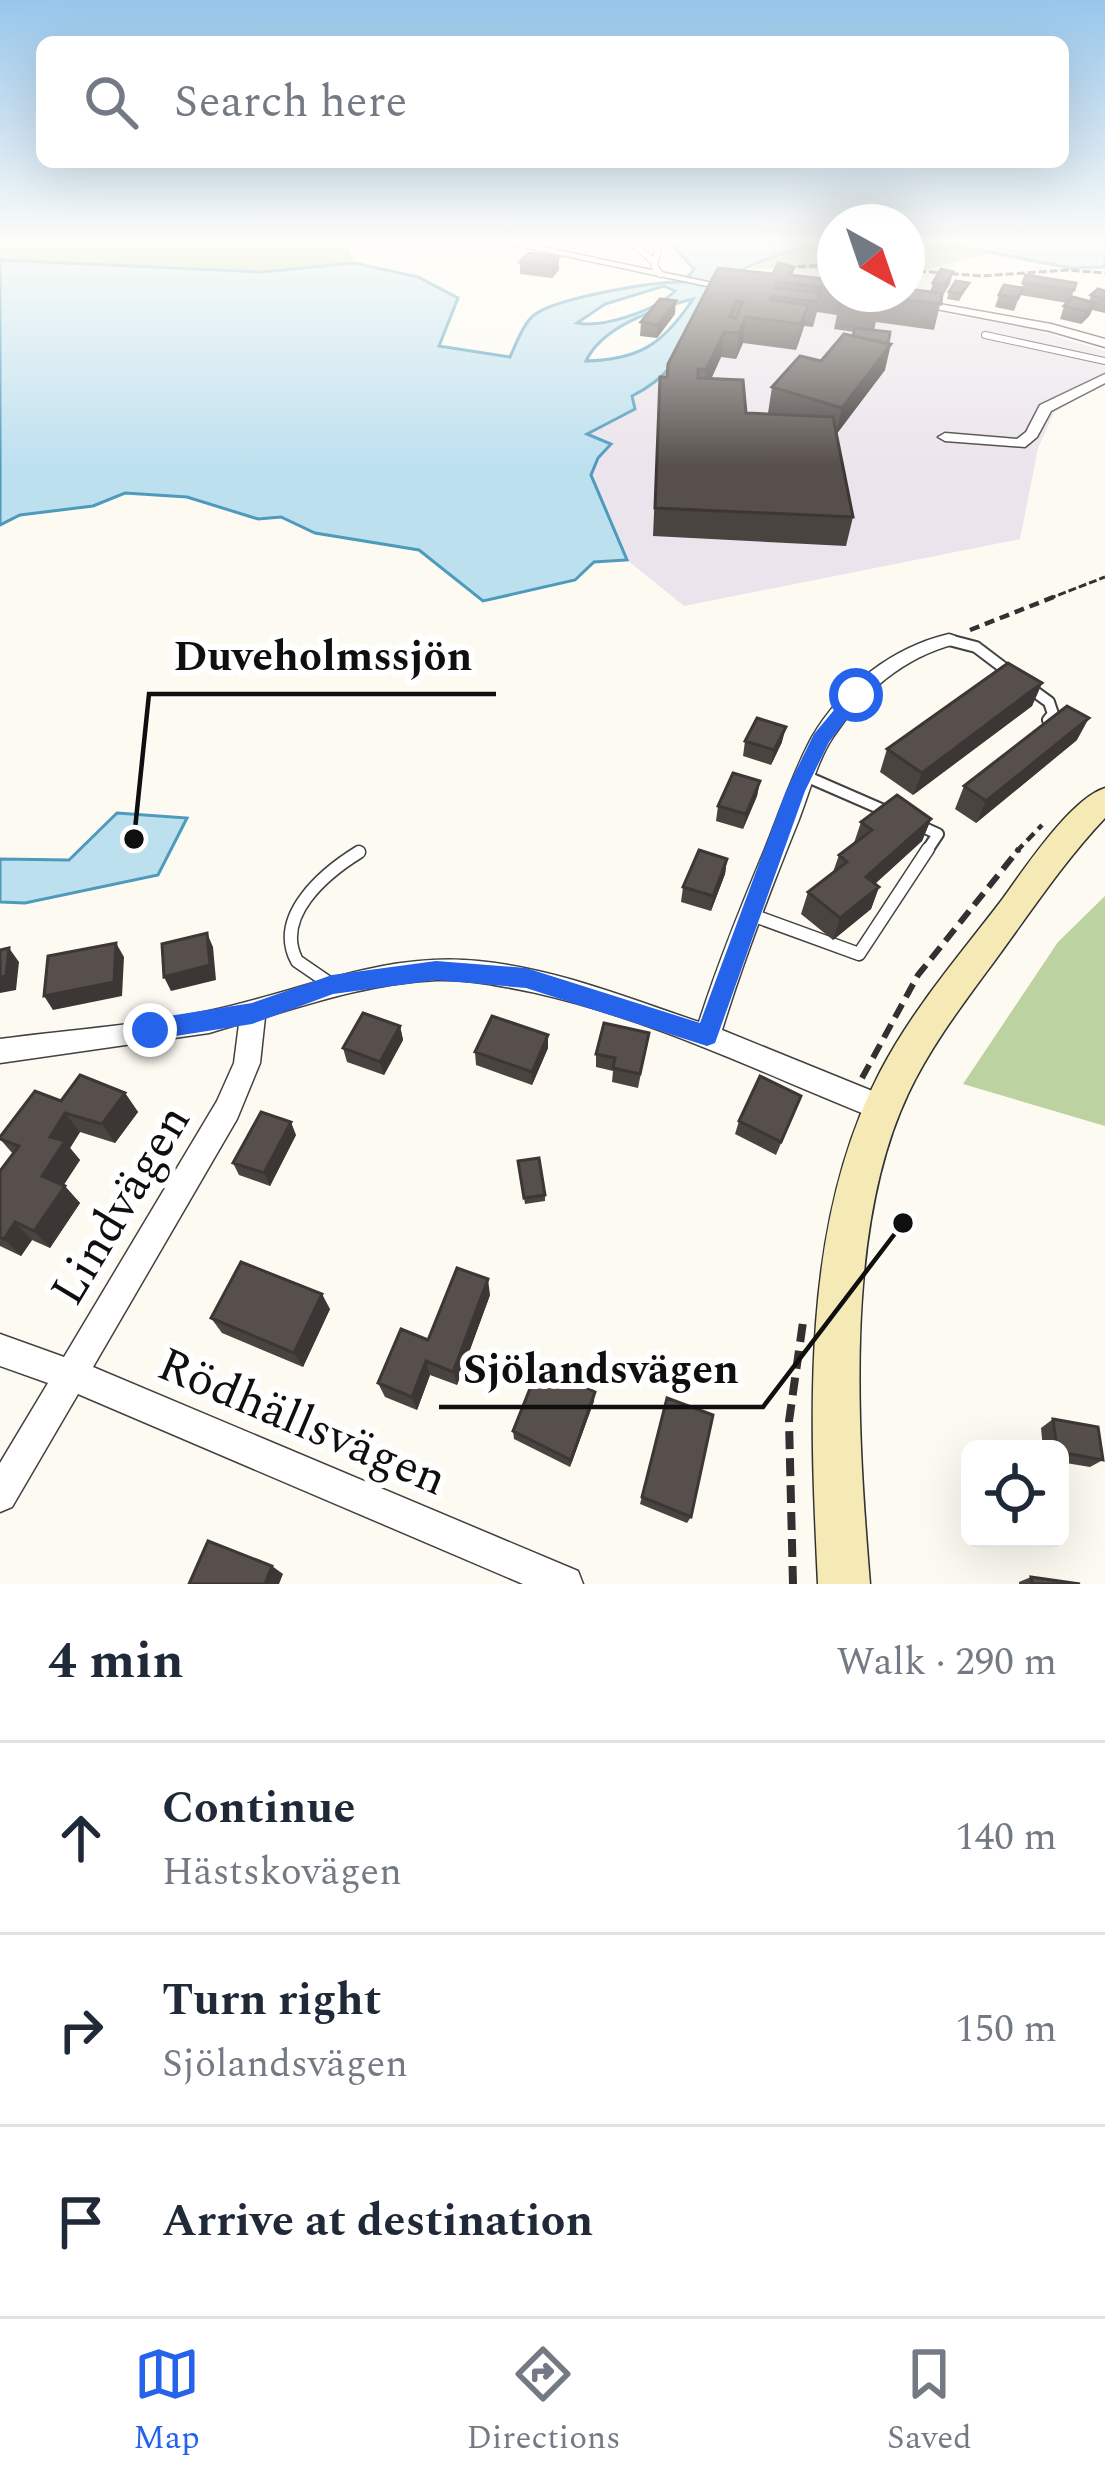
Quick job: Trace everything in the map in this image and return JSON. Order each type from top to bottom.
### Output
[{"type":"street","points":[[996,318],[1105,343]]},
{"type":"street","points":[[945,437],[1020,444],[1033,434],[1046,408],[1105,378]]},
{"type":"street","points":[[707,1036],[749,914],[821,739],[856,695],[917,650],[949,640]]},
{"type":"street","points":[[844,1584],[835,1455],[837,1308],[856,1207],[882,1108],[925,1034],[984,949],[1066,840],[1105,799]]},
{"type":"street","points":[[0,1051],[252,1013],[332,985],[436,970],[480,971],[574,992],[707,1036],[882,1108]]},
{"type":"street","name":"Lindvägen","points":[[0,1495],[246,1072],[253,1043],[252,1013]]},
{"type":"street","name":"Rödhällsvägen","points":[[0,1350],[108,1389],[565,1584]]},
{"type":"lane","points":[[985,335],[1105,361]]},
{"type":"lane","points":[[949,640],[976,647],[1048,703],[1053,714],[1048,720]]},
{"type":"lane","points":[[749,914],[859,954],[938,834],[803,775]]},
{"type":"lane","points":[[332,985],[305,970],[291,951],[292,930],[323,878],[359,852]]},
{"type":"path","points":[[949,640],[1002,614],[1105,577]]},
{"type":"shaded area","points":[[760,318],[970,318],[1032,329],[1105,351],[1105,379],[1054,413],[1038,448],[1020,539],[684,606],[627,560],[591,475],[598,458],[585,435],[634,409],[632,396],[690,340]]},
{"type":"green space","points":[[1105,896],[1105,1126],[963,1084],[1058,942]]},
{"type":"water","points":[[0,318],[450,318],[439,346],[510,357],[531,318],[584,318],[577,323],[588,324],[638,318],[605,337],[586,361],[636,353],[661,338],[679,318],[697,318],[673,363],[632,396],[635,409],[587,434],[611,444],[591,475],[627,560],[594,562],[575,580],[483,601],[419,550],[315,533],[281,517],[258,519],[187,497],[125,493],[93,506],[20,515],[0,525]]},
{"type":"water","points":[[117,813],[187,818],[158,875],[25,903],[0,902],[0,859],[69,860]]},
{"type":"building","points":[[644,318],[663,318],[658,325],[641,322]]},
{"type":"building","points":[[692,318],[746,318],[739,333],[724,332],[706,370],[698,369],[698,378],[743,380],[746,413],[833,417],[853,517],[655,508],[660,377],[667,377],[668,364]]},
{"type":"building","points":[[753,318],[803,318],[801,324]]},
{"type":"building","points":[[855,328],[890,332],[888,344],[853,336]]},
{"type":"building","points":[[844,334],[891,344],[842,408],[772,387],[800,356],[821,361]]},
{"type":"building","points":[[1008,663],[1042,683],[922,773],[887,749]]},
{"type":"building","points":[[1067,706],[1089,718],[986,801],[964,786]]},
{"type":"building","points":[[757,718],[786,727],[774,750],[745,741]]},
{"type":"building","points":[[733,773],[760,781],[746,814],[718,806]]},
{"type":"building","points":[[897,795],[931,819],[866,877],[879,887],[840,918],[808,892],[847,862],[839,855],[872,830],[861,822]]},
{"type":"building","points":[[699,850],[727,859],[713,896],[683,887]]},
{"type":"building","points":[[207,933],[210,965],[164,977],[162,944]]},
{"type":"building","points":[[116,943],[114,982],[44,996],[48,956]]},
{"type":"building","points":[[9,948],[6,976],[0,977],[0,950]]},
{"type":"building","points":[[363,1013],[400,1026],[380,1062],[343,1048]]},
{"type":"building","points":[[492,1016],[548,1035],[532,1072],[475,1052]]},
{"type":"building","points":[[604,1023],[649,1033],[640,1074],[613,1068],[615,1058],[596,1054]]},
{"type":"building","points":[[80,1075],[125,1093],[102,1124],[65,1113],[50,1137],[65,1141],[42,1176],[65,1186],[34,1231],[15,1222],[4,1239],[0,1237],[0,1171],[19,1146],[0,1137],[35,1091],[61,1101]]},
{"type":"building","points":[[760,1076],[801,1096],[781,1142],[739,1121]]},
{"type":"building","points":[[261,1112],[291,1122],[264,1173],[233,1163]]},
{"type":"building","points":[[539,1158],[545,1195],[524,1198],[518,1161]]},
{"type":"building","points":[[241,1262],[322,1294],[294,1353],[211,1318]]},
{"type":"building","points":[[457,1268],[488,1279],[453,1372],[426,1361],[412,1397],[378,1383],[401,1329],[428,1340]]},
{"type":"building","points":[[539,1366],[595,1392],[571,1460],[513,1431]]},
{"type":"building","points":[[667,1398],[713,1415],[691,1517],[642,1497]]},
{"type":"building","points":[[1053,1419],[1098,1427],[1103,1460],[1069,1454],[1069,1440],[1056,1440]]},
{"type":"building","points":[[208,1541],[272,1566],[265,1584],[189,1584]]},
{"type":"building","points":[[1031,1577],[1080,1584],[1032,1584]]},
{"type":"place","name":"Duveholmssjön","points":[[134,839]]},
{"type":"place","name":"Sjölandsvägen","points":[[903,1223]]},
{"type":"route","points":[[150,1030],[252,1013],[332,985],[436,970],[526,978],[707,1036],[796,791],[821,739],[856,695]]}]
